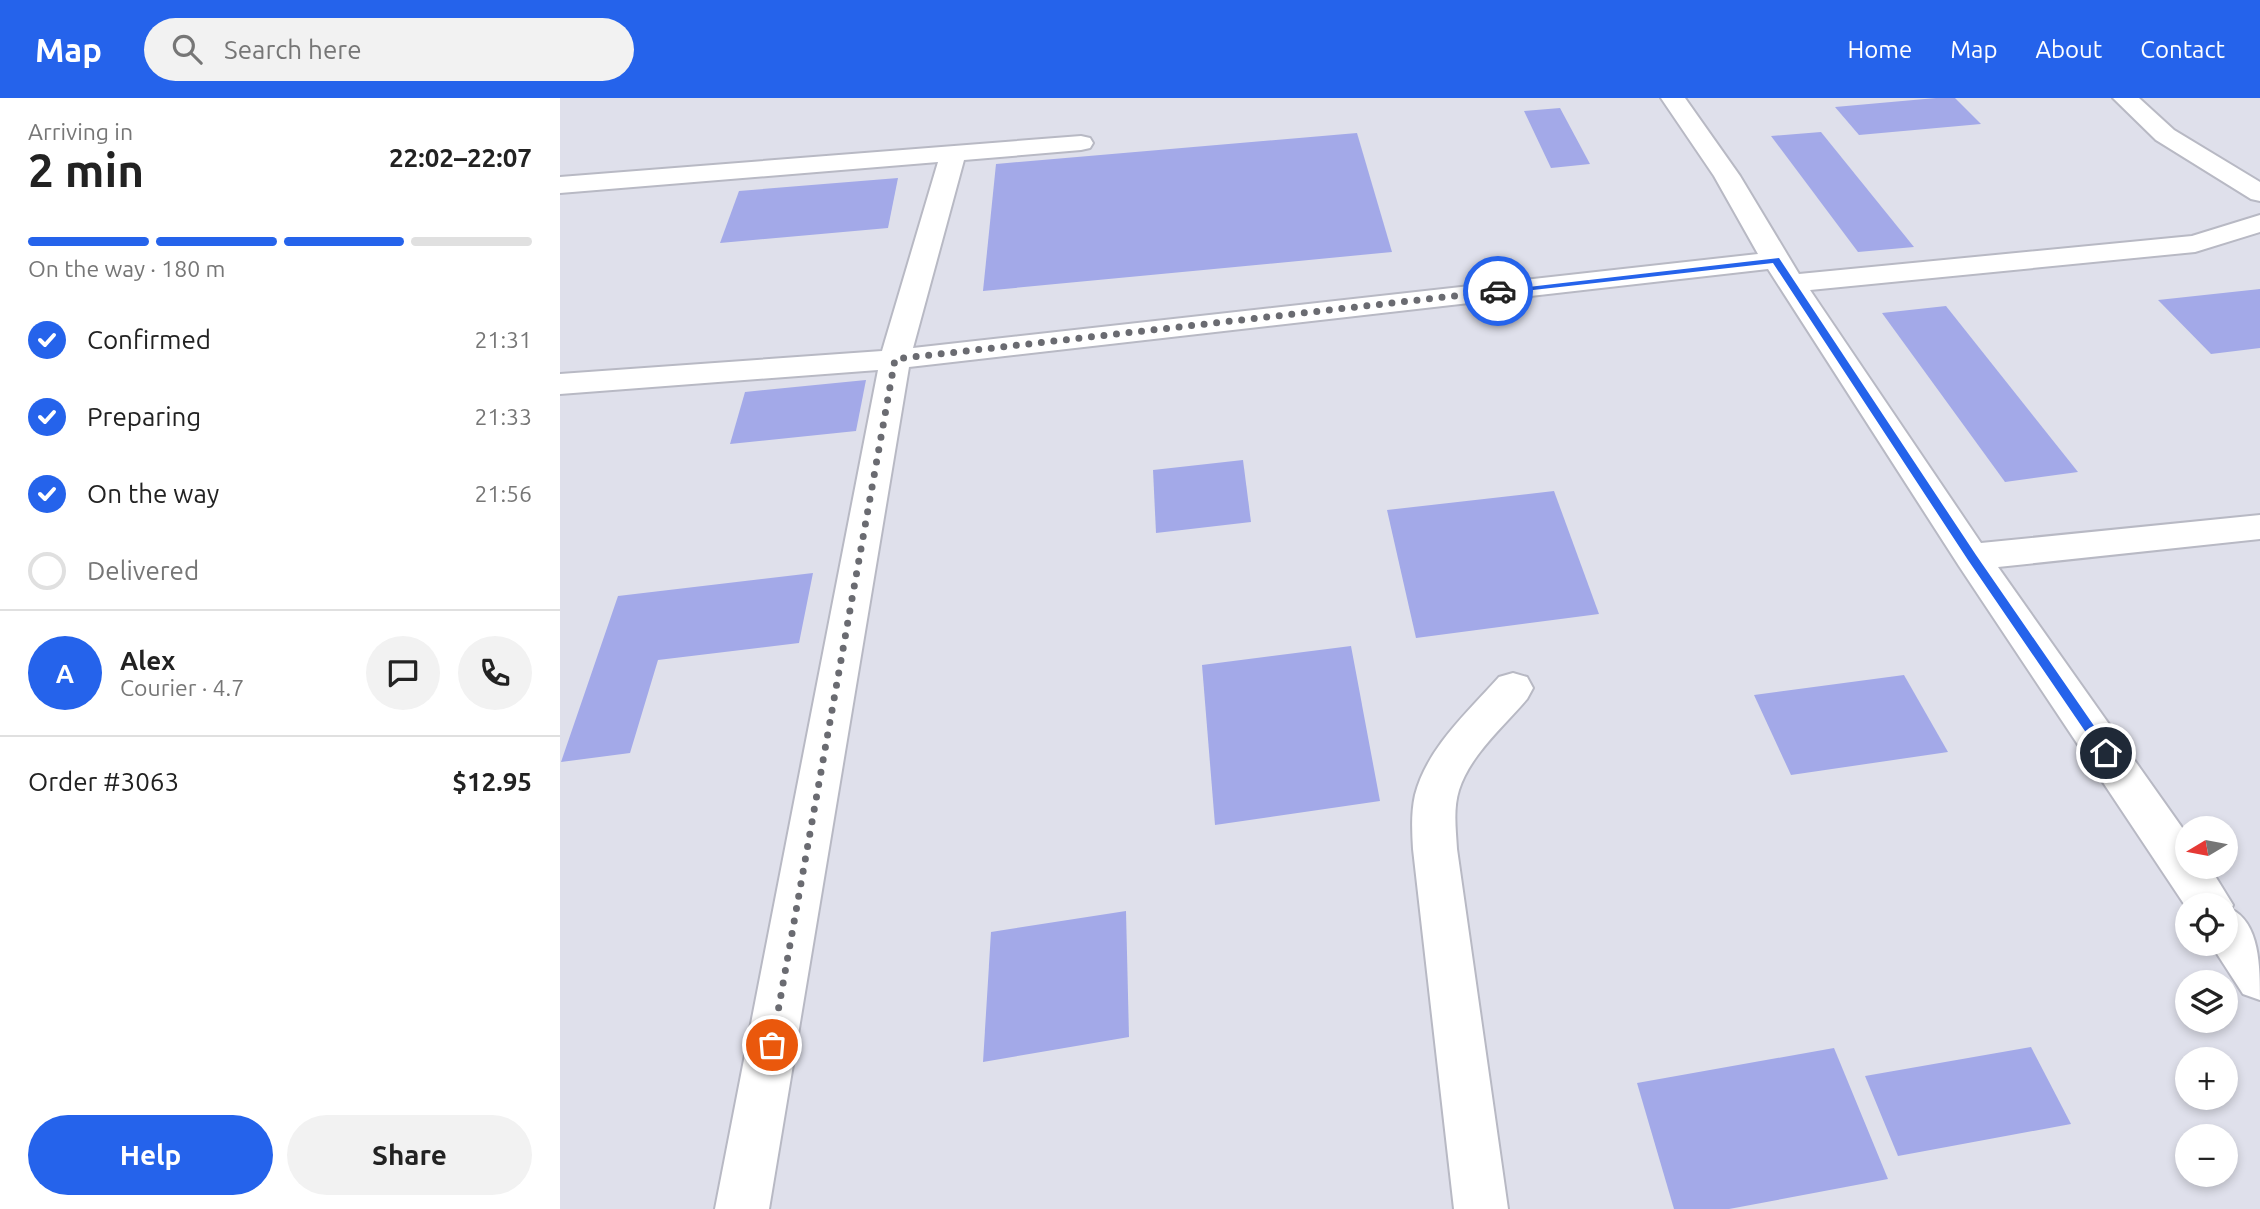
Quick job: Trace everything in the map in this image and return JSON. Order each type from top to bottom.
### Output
[{"type":"street","points":[[1674,98],[1727,176],[1783,272],[1972,557],[2202,893]]},
{"type":"street","points":[[2125,98],[2165,135],[2260,193]]},
{"type":"street","points":[[560,184],[1081,143]]},
{"type":"street","points":[[742,1209],[895,359],[953,154]]},
{"type":"street","points":[[560,384],[895,359],[1783,272],[2195,244],[2260,223]]},
{"type":"street","points":[[1972,557],[2260,527]]},
{"type":"street","points":[[1481,1209],[1435,849],[1434,806],[1439,785],[1451,762],[1513,688]]},
{"type":"building","points":[[1955,98],[1981,124],[1859,135],[1835,107]]},
{"type":"building","points":[[1560,108],[1590,164],[1551,168],[1524,111]]},
{"type":"building","points":[[1821,132],[1914,247],[1858,252],[1771,136]]},
{"type":"building","points":[[1357,133],[1392,252],[983,291],[996,164]]},
{"type":"building","points":[[898,178],[888,228],[720,243],[739,191]]},
{"type":"building","points":[[2260,289],[2260,348],[2211,354],[2158,300]]},
{"type":"building","points":[[1946,306],[2078,472],[2005,482],[1882,313]]},
{"type":"building","points":[[866,380],[856,431],[730,444],[745,392]]},
{"type":"building","points":[[1243,460],[1251,522],[1156,533],[1153,470]]},
{"type":"building","points":[[1554,491],[1599,614],[1416,638],[1387,510]]},
{"type":"building","points":[[813,573],[799,643],[658,660],[630,753],[561,762],[618,596]]},
{"type":"building","points":[[1351,646],[1380,801],[1215,825],[1202,665]]},
{"type":"building","points":[[1904,675],[1948,752],[1791,775],[1754,695]]},
{"type":"building","points":[[1126,911],[1129,1037],[983,1062],[991,932]]},
{"type":"building","points":[[2031,1047],[2071,1124],[1898,1156],[1865,1076]]},
{"type":"building","points":[[1834,1048],[1888,1179],[1729,1209],[1674,1209],[1637,1083]]},
{"type":"way so far","points":[[772,1045],[895,359],[1498,291]]},
{"type":"route","points":[[1498,291],[1776,260],[1972,557],[2106,753]]}]
